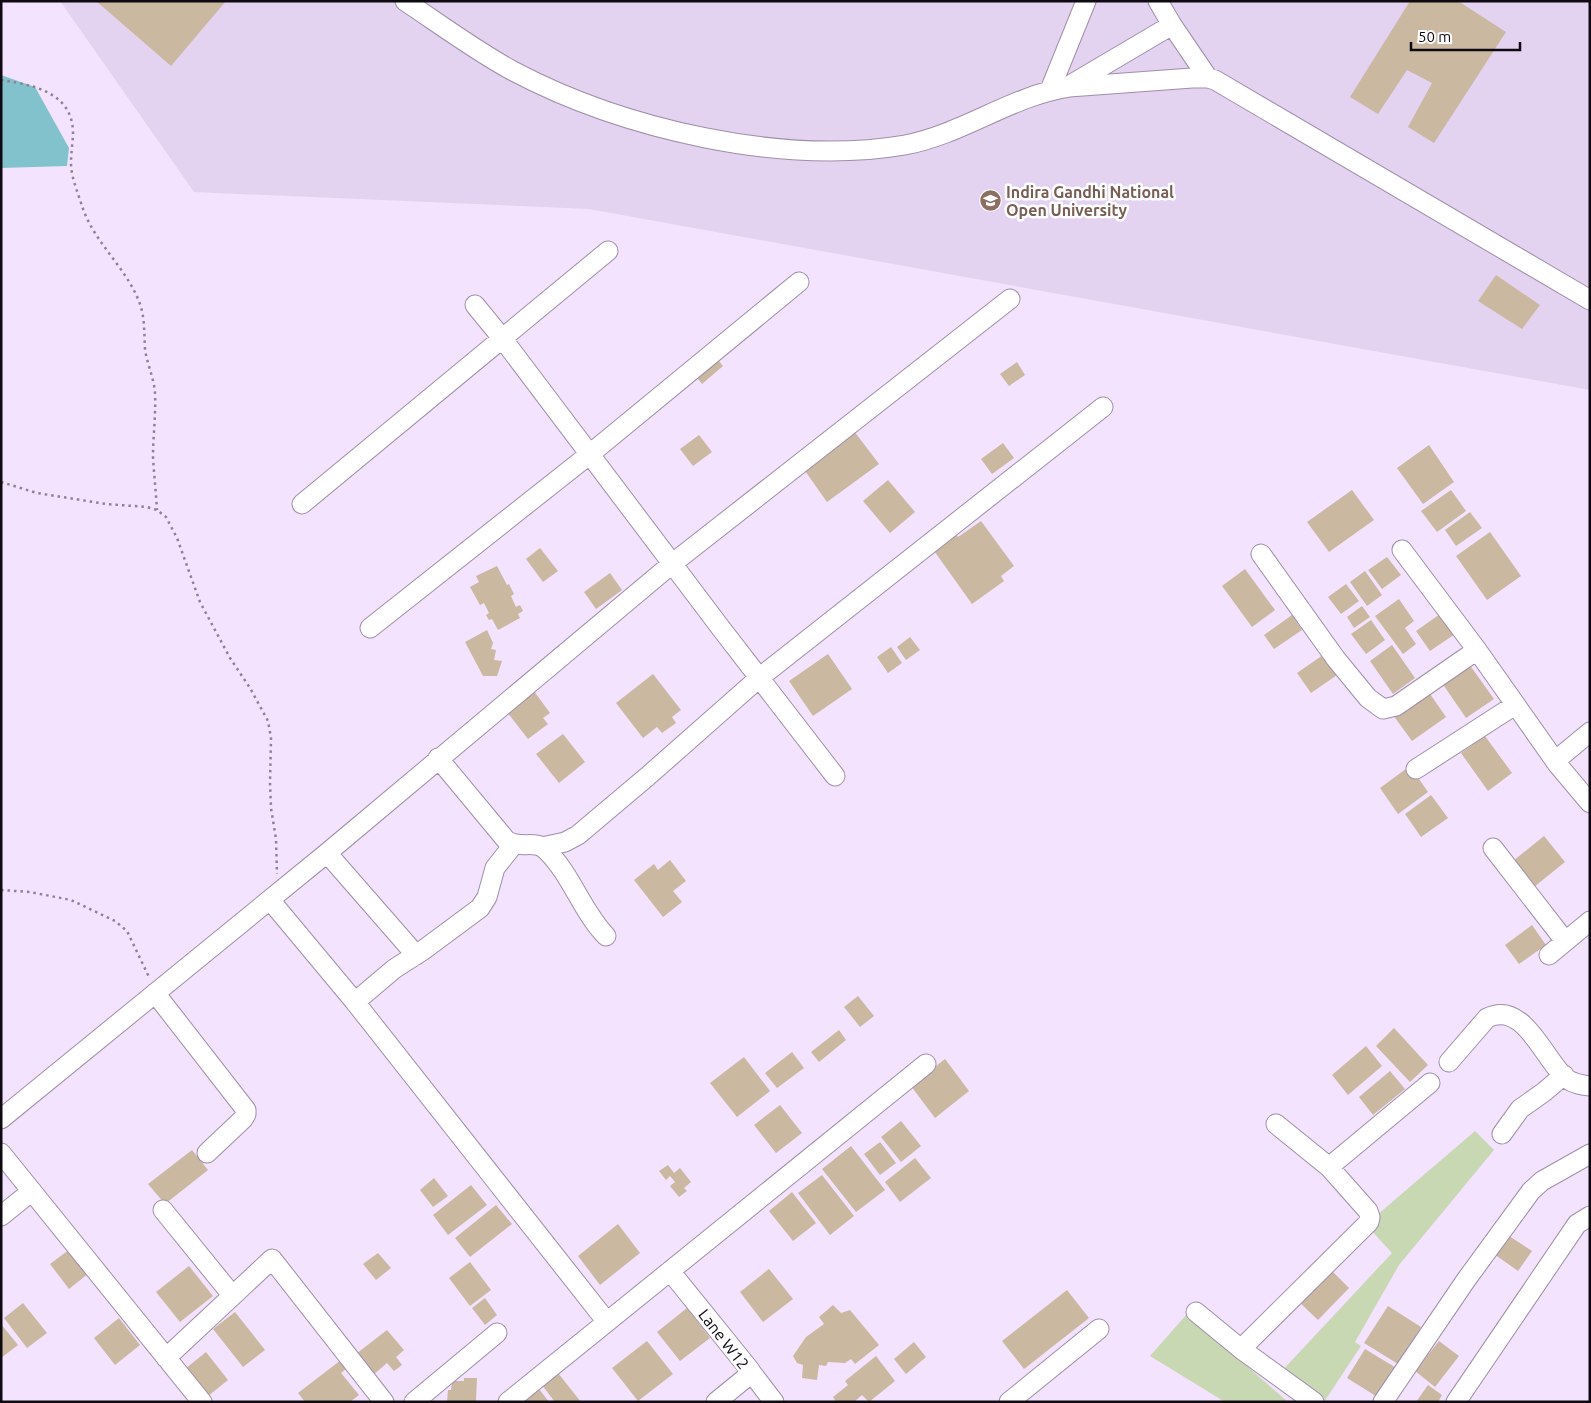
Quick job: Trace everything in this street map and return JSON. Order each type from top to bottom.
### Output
[{"type":"street","points":[[405,1],[513,71],[554,90],[608,111],[665,128],[754,147],[798,150],[844,150],[905,145],[950,132],[1026,98],[1068,86],[1208,78]]},
{"type":"street","points":[[1050,90],[1086,1]]},
{"type":"street","points":[[1158,1],[1208,78],[1590,300]]},
{"type":"street","points":[[1068,86],[1172,24]]},
{"type":"street","points":[[302,504],[608,251]]},
{"type":"street","points":[[370,628],[590,454],[798,282]]},
{"type":"street","points":[[1,1119],[327,853],[438,758],[673,563],[1010,299]]},
{"type":"street","points":[[475,305],[835,776]]},
{"type":"street","points":[[438,758],[502,836],[514,844],[522,846],[537,844],[542,846],[565,842],[578,835],[760,678],[1103,406]]},
{"type":"street","points":[[1402,550],[1477,650],[1555,761],[1590,802]]},
{"type":"street","points":[[1261,554],[1336,659],[1368,698],[1375,705],[1383,709],[1387,710],[1396,706],[1477,650]]},
{"type":"street","points":[[1416,769],[1515,705]]},
{"type":"street","points":[[1555,761],[1590,732]]},
{"type":"street","points":[[354,1002],[394,969],[480,908],[487,898],[495,868],[514,844]]},
{"type":"street","points":[[542,846],[562,872],[594,923],[606,936]]},
{"type":"street","points":[[1493,848],[1565,941]]},
{"type":"street","points":[[327,853],[416,955]]},
{"type":"street","points":[[274,896],[354,1002],[607,1322]]},
{"type":"street","points":[[1549,955],[1590,921]]},
{"type":"street","points":[[155,993],[246,1110],[246,1114],[242,1119],[207,1153]]},
{"type":"street","points":[[1448,1062],[1487,1018],[1494,1014],[1514,1019],[1524,1025],[1535,1036],[1564,1075],[1574,1082],[1590,1086]]},
{"type":"street","points":[[508,1402],[926,1064]]},
{"type":"street","points":[[1502,1134],[1520,1109],[1564,1075]]},
{"type":"street","points":[[1329,1167],[1430,1084]]},
{"type":"street","points":[[1241,1349],[1369,1222],[1370,1215],[1368,1211],[1329,1167],[1276,1124]]},
{"type":"street","points":[[1,1153],[202,1402]]},
{"type":"street","points":[[1383,1402],[1466,1280],[1531,1192],[1542,1181],[1590,1154]]},
{"type":"street","points":[[1,1216],[32,1191]]},
{"type":"street","points":[[163,1210],[232,1295]]},
{"type":"street","points":[[1456,1402],[1577,1224],[1590,1216]]},
{"type":"street","points":[[166,1358],[272,1260],[384,1402]]},
{"type":"street","name":"Lane W12","points":[[670,1271],[749,1368],[750,1372],[716,1402]]},
{"type":"street","points":[[1196,1312],[1241,1349],[1314,1402]]},
{"type":"street","points":[[1009,1402],[1099,1329]]},
{"type":"street","points":[[414,1402],[497,1333]]},
{"type":"street","points":[[750,1372],[774,1402]]},
{"type":"path","points":[[1,80],[45,90],[59,99],[66,110],[71,120],[73,131],[71,164],[83,208],[88,221],[125,276],[140,304],[145,331],[145,348],[155,391],[153,458],[157,510]]},
{"type":"path","points":[[1,482],[37,493],[106,504],[147,506],[157,510],[166,517],[177,538],[200,602],[215,632],[268,721],[271,738],[270,783],[276,839],[274,896]]},
{"type":"path","points":[[1,890],[30,892],[71,900],[102,913],[121,925],[152,981],[155,993]]},
{"type":"shaded area","name":"Indira Gandhi National Open University","points":[[60,1],[1590,1],[1590,390],[589,209],[194,192]]},
{"type":"shaded area","points":[[1,75],[35,87],[69,148],[67,166],[1,168]]},
{"type":"shaded area","points":[[1475,1131],[1494,1150],[1399,1265],[1355,1342],[1361,1346],[1324,1402],[1318,1402],[1280,1373],[1392,1253],[1369,1228],[1370,1221]]},
{"type":"shaded area","points":[[1187,1314],[1288,1402],[1225,1402],[1150,1356]]},
{"type":"building","points":[[96,1],[226,1],[171,66]]},
{"type":"building","points":[[1410,1],[1458,1],[1506,32],[1434,143],[1408,127],[1432,83],[1407,70],[1378,114],[1350,97]]},
{"type":"building","points":[[1496,275],[1540,305],[1522,329],[1478,301]]},
{"type":"building","points":[[713,354],[723,366],[702,384],[692,371]]},
{"type":"building","points":[[1017,362],[1025,375],[1009,386],[1000,374]]},
{"type":"building","points":[[854,431],[879,464],[827,502],[803,468]]},
{"type":"building","points":[[699,435],[712,452],[693,466],[680,449]]},
{"type":"building","points":[[1003,443],[1014,458],[992,474],[981,459]]},
{"type":"building","points":[[1429,445],[1454,482],[1423,504],[1397,468]]},
{"type":"building","points":[[888,480],[915,512],[890,533],[863,501]]},
{"type":"building","points":[[1352,490],[1374,520],[1329,552],[1307,522]]},
{"type":"building","points":[[1451,490],[1466,511],[1437,532],[1421,511]]},
{"type":"building","points":[[1470,512],[1482,528],[1456,546],[1445,530]]},
{"type":"building","points":[[981,521],[1014,566],[1001,576],[1004,581],[972,604],[932,548],[954,531],[958,537]]},
{"type":"building","points":[[1490,532],[1521,576],[1487,600],[1456,556]]},
{"type":"building","points":[[540,548],[558,571],[543,582],[526,559]]},
{"type":"building","points":[[1387,557],[1401,575],[1382,589],[1368,570]]},
{"type":"building","points":[[497,566],[514,594],[511,596],[516,607],[520,605],[523,611],[518,614],[520,618],[498,630],[492,619],[489,620],[486,615],[489,613],[484,603],[480,605],[470,587],[479,582],[476,576]]},
{"type":"building","points":[[1245,569],[1275,610],[1252,627],[1222,586]]},
{"type":"building","points":[[1365,571],[1382,595],[1367,606],[1350,582]]},
{"type":"building","points":[[610,573],[622,590],[596,609],[584,592]]},
{"type":"building","points":[[1346,584],[1359,601],[1341,614],[1328,597]]},
{"type":"building","points":[[1399,599],[1414,621],[1405,628],[1416,644],[1403,654],[1375,616]]},
{"type":"building","points":[[1362,606],[1370,617],[1354,628],[1347,617]]},
{"type":"building","points":[[1443,612],[1458,632],[1430,651],[1416,631]]},
{"type":"building","points":[[1292,615],[1302,630],[1274,649],[1264,635]]},
{"type":"building","points":[[1371,620],[1385,640],[1366,654],[1351,634]]},
{"type":"building","points":[[487,630],[493,643],[491,649],[496,650],[494,660],[502,661],[497,676],[483,676],[465,642]]},
{"type":"building","points":[[910,637],[920,650],[906,660],[897,647]]},
{"type":"building","points":[[1392,645],[1415,678],[1393,694],[1370,661]]},
{"type":"building","points":[[891,647],[902,663],[888,673],[877,657]]},
{"type":"building","points":[[828,654],[852,689],[813,716],[789,681]]},
{"type":"building","points":[[1323,655],[1337,675],[1311,693],[1297,673]]},
{"type":"building","points":[[1469,664],[1494,699],[1466,718],[1442,683]]},
{"type":"building","points":[[653,674],[681,710],[672,717],[676,723],[662,733],[657,727],[643,738],[616,703]]},
{"type":"building","points":[[531,687],[550,713],[543,718],[548,724],[528,739],[504,708]]},
{"type":"building","points":[[1428,691],[1446,717],[1412,741],[1393,715]]},
{"type":"building","points":[[563,734],[585,762],[559,783],[536,754]]},
{"type":"building","points":[[1485,736],[1512,773],[1488,791],[1461,753]]},
{"type":"building","points":[[1410,766],[1428,792],[1398,814],[1380,788]]},
{"type":"building","points":[[1431,795],[1448,818],[1421,837],[1405,814]]},
{"type":"building","points":[[1544,836],[1565,862],[1534,887],[1513,861]]},
{"type":"building","points":[[670,860],[686,881],[673,891],[682,902],[663,917],[634,880],[654,864],[658,870]]},
{"type":"building","points":[[1532,925],[1546,945],[1519,964],[1505,945]]},
{"type":"building","points":[[858,996],[874,1016],[860,1027],[844,1007]]},
{"type":"building","points":[[1394,1028],[1428,1065],[1410,1082],[1376,1046]]},
{"type":"building","points":[[839,1030],[846,1040],[819,1062],[811,1052]]},
{"type":"building","points":[[1366,1046],[1382,1066],[1348,1095],[1332,1075]]},
{"type":"building","points":[[792,1052],[804,1068],[777,1088],[765,1073]]},
{"type":"building","points":[[744,1057],[770,1091],[737,1117],[710,1083]]},
{"type":"building","points":[[945,1059],[969,1091],[935,1118],[911,1086]]},
{"type":"building","points":[[1390,1071],[1405,1089],[1373,1115],[1359,1097]]},
{"type":"building","points":[[780,1105],[802,1133],[776,1153],[754,1125]]},
{"type":"building","points":[[901,1121],[921,1146],[901,1162],[881,1137]]},
{"type":"building","points":[[880,1142],[896,1163],[880,1175],[864,1154]]},
{"type":"building","points":[[851,1146],[885,1190],[856,1212],[822,1169]]},
{"type":"building","points":[[192,1150],[208,1170],[165,1204],[148,1184]]},
{"type":"building","points":[[915,1158],[931,1178],[900,1202],[885,1182]]},
{"type":"building","points":[[668,1165],[674,1173],[680,1168],[691,1182],[684,1188],[687,1191],[679,1197],[670,1186],[675,1182],[670,1176],[666,1180],[659,1171]]},
{"type":"building","points":[[822,1175],[854,1216],[830,1235],[798,1193]]},
{"type":"building","points":[[434,1178],[448,1196],[433,1207],[420,1190]]},
{"type":"building","points":[[471,1185],[487,1205],[448,1235],[433,1215]]},
{"type":"building","points":[[792,1192],[816,1223],[793,1241],[769,1211]]},
{"type":"building","points":[[496,1205],[512,1224],[470,1257],[455,1238]]},
{"type":"building","points":[[618,1224],[640,1253],[600,1285],[578,1256]]},
{"type":"building","points":[[1506,1234],[1532,1251],[1518,1271],[1494,1254]]},
{"type":"building","points":[[70,1249],[89,1273],[69,1289],[50,1264]]},
{"type":"building","points":[[378,1253],[391,1268],[376,1280],[363,1264]]},
{"type":"building","points":[[470,1262],[491,1290],[470,1306],[449,1278]]},
{"type":"building","points":[[189,1266],[213,1296],[180,1322],[156,1292]]},
{"type":"building","points":[[1327,1266],[1349,1288],[1318,1320],[1296,1299]]},
{"type":"building","points":[[769,1269],[793,1299],[763,1322],[740,1292]]},
{"type":"building","points":[[1067,1290],[1089,1318],[1024,1369],[1002,1341]]},
{"type":"building","points":[[485,1298],[497,1315],[485,1325],[472,1308]]},
{"type":"building","points":[[23,1303],[47,1333],[27,1348],[4,1318]]},
{"type":"building","points":[[833,1305],[841,1313],[850,1310],[879,1345],[855,1364],[851,1359],[845,1363],[828,1362],[826,1366],[819,1365],[817,1380],[802,1378],[803,1365],[797,1363],[793,1356],[806,1337],[824,1324],[819,1317]]},
{"type":"building","points":[[1388,1306],[1421,1327],[1398,1364],[1364,1343]]},
{"type":"building","points":[[687,1308],[710,1338],[680,1361],[657,1332]]},
{"type":"building","points":[[235,1312],[265,1350],[243,1367],[213,1329]]},
{"type":"building","points":[[119,1318],[140,1345],[115,1365],[94,1338]]},
{"type":"building","points":[[1,1324],[18,1345],[1,1358]]},
{"type":"building","points":[[387,1330],[404,1350],[396,1357],[402,1365],[394,1371],[387,1363],[373,1375],[356,1354]]},
{"type":"building","points":[[647,1341],[673,1374],[638,1401],[612,1368]]},
{"type":"building","points":[[1439,1341],[1459,1356],[1435,1387],[1415,1371]]},
{"type":"building","points":[[914,1342],[926,1357],[906,1374],[894,1359]]},
{"type":"building","points":[[1365,1349],[1398,1369],[1379,1398],[1347,1378]]},
{"type":"building","points":[[206,1352],[228,1380],[207,1397],[185,1369]]},
{"type":"building","points":[[876,1356],[895,1381],[869,1402],[862,1395],[854,1402],[836,1402],[833,1397],[848,1385],[845,1381]]},
{"type":"building","points":[[341,1360],[347,1368],[341,1373],[359,1395],[350,1402],[305,1402],[298,1393]]},
{"type":"building","points":[[558,1373],[581,1402],[555,1402],[542,1385]]},
{"type":"building","points":[[464,1378],[477,1378],[476,1402],[447,1402],[448,1390],[451,1390],[452,1381],[464,1381]]},
{"type":"building","points":[[536,1385],[549,1402],[515,1402]]},
{"type":"building","points":[[1428,1385],[1442,1395],[1438,1402],[1416,1402]]},
{"type":"place","name":"Indira Gandhi National Open University","points":[[990,201]]}]
